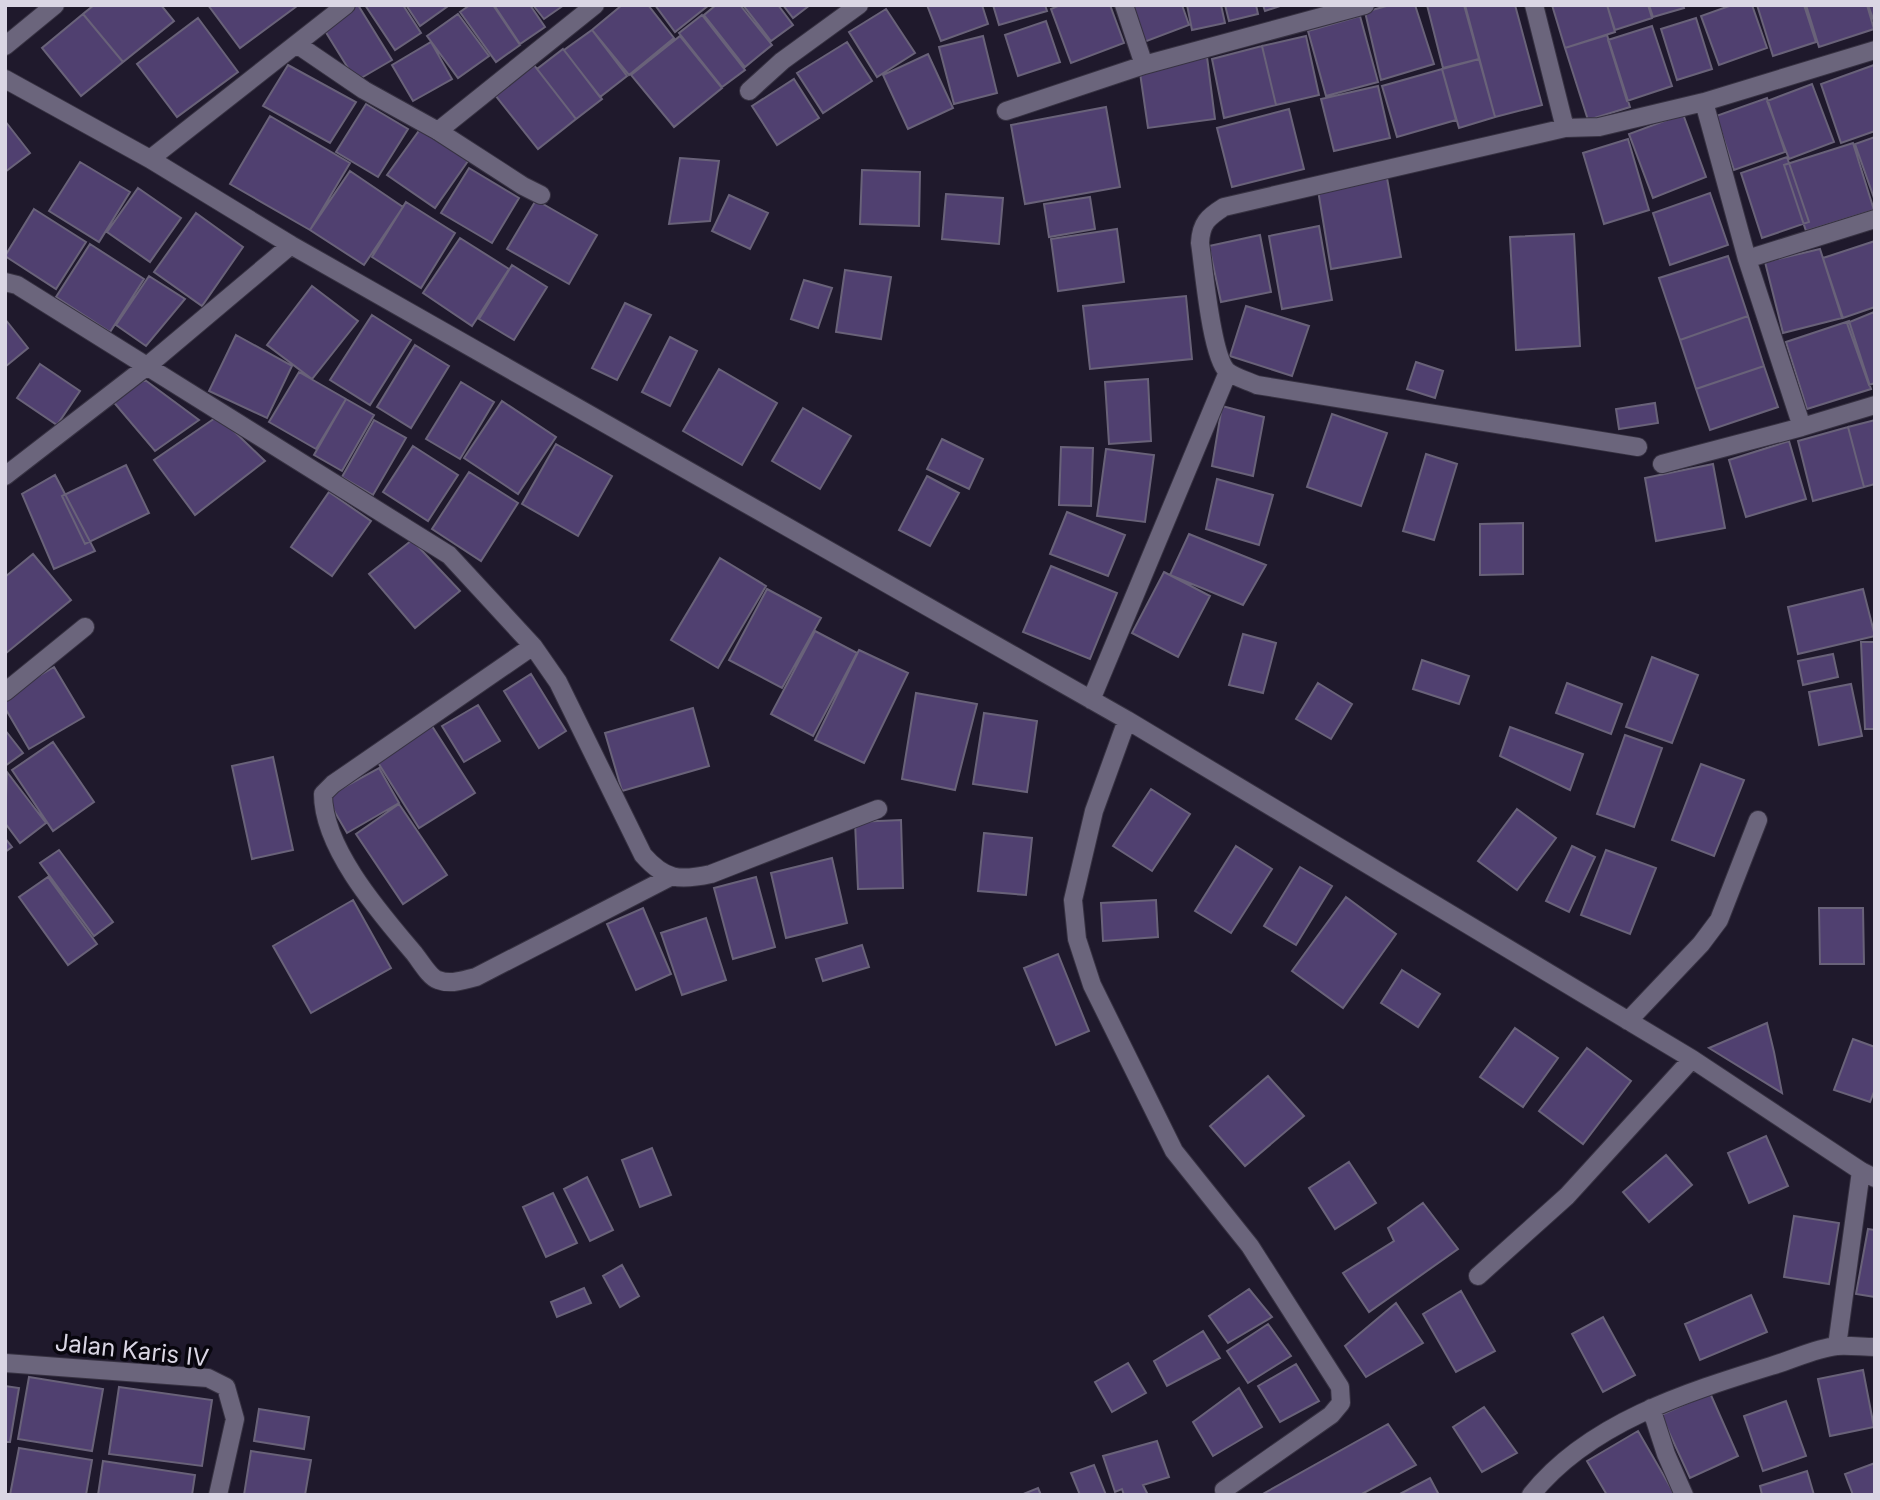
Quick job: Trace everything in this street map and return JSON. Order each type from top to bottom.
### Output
[{"type":"street","points":[[5,46],[55,5]]},
{"type":"street","points":[[150,159],[346,5]]},
{"type":"street","points":[[438,131],[595,5]]},
{"type":"street","points":[[749,91],[782,61],[859,5]]},
{"type":"street","points":[[1124,5],[1144,65]]},
{"type":"street","points":[[1006,111],[1144,65],[1365,5]]},
{"type":"street","points":[[1534,5],[1564,128]]},
{"type":"street","points":[[298,45],[364,90],[438,131],[541,195]]},
{"type":"street","points":[[1637,447],[1257,385],[1228,372],[1219,359],[1215,339],[1200,243],[1201,227],[1207,218],[1223,207],[1564,128],[1599,127],[1704,102],[1875,50]]},
{"type":"street","points":[[5,79],[150,159],[291,245],[1128,720],[1692,1059],[1868,1175],[1837,1346]]},
{"type":"street","points":[[1704,102],[1747,259],[1802,428]]},
{"type":"street","points":[[1747,259],[1875,219]]},
{"type":"street","points":[[5,476],[146,367],[291,245]]},
{"type":"street","points":[[5,282],[17,285],[449,555],[533,646],[558,682],[586,734],[643,855],[656,869],[670,877],[691,879],[711,874],[878,809]]},
{"type":"street","points":[[1091,700],[1228,372]]},
{"type":"street","points":[[1662,464],[1802,428],[1875,405]]},
{"type":"street","points":[[5,692],[85,627]]},
{"type":"street","points":[[533,646],[333,784],[323,794],[323,810],[341,854],[376,908],[436,980],[453,983],[475,977],[670,877]]},
{"type":"street","points":[[1128,720],[1094,811],[1073,900],[1077,939],[1092,985],[1174,1151],[1250,1247],[1340,1387],[1341,1403],[1331,1415],[1220,1493]]},
{"type":"street","points":[[1628,1021],[1701,944],[1719,920],[1758,820]]},
{"type":"street","points":[[1478,1276],[1567,1196],[1692,1059]]},
{"type":"street","points":[[1531,1495],[1540,1483],[1591,1440],[1689,1391],[1837,1346],[1875,1347]]},
{"type":"street","name":"Jalan Karis IV","points":[[5,1363],[208,1378],[226,1387],[235,1419],[218,1495]]},
{"type":"street","points":[[1651,1408],[1666,1454],[1684,1495]]},
{"type":"building","points":[[94,5],[161,5],[174,21],[123,62],[83,14]]},
{"type":"building","points":[[208,5],[297,5],[297,6],[240,48]]},
{"type":"building","points":[[358,5],[392,60],[356,81],[322,26]]},
{"type":"building","points":[[365,5],[403,5],[421,33],[395,50]]},
{"type":"building","points":[[406,5],[447,5],[448,6],[420,26]]},
{"type":"building","points":[[470,5],[493,5],[520,45],[496,62],[460,12]]},
{"type":"building","points":[[494,5],[530,5],[545,27],[520,44]]},
{"type":"building","points":[[533,5],[564,5],[544,19]]},
{"type":"building","points":[[622,5],[648,5],[674,38],[629,75],[592,30]]},
{"type":"building","points":[[655,5],[709,5],[675,32]]},
{"type":"building","points":[[716,5],[740,5],[772,45],[745,67],[704,15]]},
{"type":"building","points":[[743,5],[778,5],[793,25],[771,41]]},
{"type":"building","points":[[783,5],[810,5],[793,18]]},
{"type":"building","points":[[927,5],[982,5],[988,24],[941,41]]},
{"type":"building","points":[[993,5],[1045,5],[1047,11],[999,25]]},
{"type":"building","points":[[1060,5],[1110,5],[1124,43],[1071,63],[1051,9]]},
{"type":"building","points":[[1130,5],[1182,5],[1189,25],[1144,42]]},
{"type":"building","points":[[1187,5],[1221,5],[1225,23],[1192,30]]},
{"type":"building","points":[[1225,5],[1256,5],[1258,14],[1229,21]]},
{"type":"building","points":[[1263,5],[1283,5],[1265,11]]},
{"type":"building","points":[[1390,5],[1415,5],[1434,64],[1381,80],[1365,12]]},
{"type":"building","points":[[1427,5],[1464,5],[1479,59],[1443,68]]},
{"type":"building","points":[[1465,5],[1515,5],[1542,105],[1495,117]]},
{"type":"building","points":[[1552,5],[1607,5],[1615,32],[1565,48]]},
{"type":"building","points":[[1607,5],[1648,5],[1652,18],[1615,30]]},
{"type":"building","points":[[1649,5],[1683,5],[1684,8],[1653,17]]},
{"type":"building","points":[[1732,5],[1752,5],[1767,48],[1719,65],[1701,16]]},
{"type":"building","points":[[1757,5],[1804,5],[1816,42],[1773,56]]},
{"type":"building","points":[[1806,5],[1867,5],[1874,29],[1819,47]]},
{"type":"building","points":[[1868,5],[1875,5],[1875,21],[1874,21]]},
{"type":"building","points":[[886,9],[915,53],[877,77],[849,32]]},
{"type":"building","points":[[83,14],[123,62],[81,96],[42,48]]},
{"type":"building","points":[[458,14],[489,56],[458,78],[427,36]]},
{"type":"building","points":[[702,15],[745,70],[722,87],[679,33]]},
{"type":"building","points":[[1360,16],[1378,82],[1326,96],[1308,31]]},
{"type":"building","points":[[198,18],[238,72],[177,117],[137,64]]},
{"type":"building","points":[[1696,18],[1712,69],[1677,80],[1661,29]]},
{"type":"building","points":[[1046,21],[1060,62],[1018,76],[1005,35]]},
{"type":"building","points":[[1652,26],[1672,86],[1627,101],[1608,40]]},
{"type":"building","points":[[592,30],[627,76],[600,97],[564,50]]},
{"type":"building","points":[[1607,35],[1630,107],[1588,120],[1565,48]]},
{"type":"building","points":[[680,36],[722,88],[674,127],[631,75]]},
{"type":"building","points":[[983,36],[997,93],[954,104],[939,47]]},
{"type":"building","points":[[1306,36],[1319,95],[1276,105],[1262,46]]},
{"type":"building","points":[[431,42],[452,79],[413,101],[392,65]]},
{"type":"building","points":[[847,42],[872,81],[823,113],[797,73]]},
{"type":"building","points":[[1262,46],[1276,105],[1224,118],[1212,59]]},
{"type":"building","points":[[563,49],[602,99],[576,119],[537,69]]},
{"type":"building","points":[[928,54],[953,108],[908,129],[883,75]]},
{"type":"building","points":[[1207,57],[1215,119],[1148,128],[1140,73]]},
{"type":"building","points":[[1479,59],[1495,117],[1459,128],[1442,69]]},
{"type":"building","points":[[288,65],[356,102],[330,143],[263,106]]},
{"type":"building","points":[[534,65],[576,119],[538,149],[495,95]]},
{"type":"building","points":[[1874,65],[1875,131],[1841,143],[1821,84]]},
{"type":"building","points":[[1442,69],[1456,120],[1397,137],[1382,86]]},
{"type":"building","points":[[794,79],[819,118],[777,145],[752,106]]},
{"type":"building","points":[[1812,84],[1834,142],[1789,159],[1767,101]]},
{"type":"building","points":[[1378,86],[1390,138],[1334,151],[1321,99]]},
{"type":"building","points":[[1767,98],[1785,152],[1734,170],[1716,116]]},
{"type":"building","points":[[366,104],[408,129],[378,177],[336,152]]},
{"type":"building","points":[[1106,107],[1120,187],[1025,204],[1011,125]]},
{"type":"building","points":[[1289,109],[1304,169],[1232,187],[1217,128]]},
{"type":"building","points":[[1683,114],[1706,177],[1653,198],[1629,134]]},
{"type":"building","points":[[270,116],[350,163],[310,230],[230,184]]},
{"type":"building","points":[[5,121],[30,153],[5,172]]},
{"type":"building","points":[[421,128],[468,161],[435,208],[387,175]]},
{"type":"building","points":[[1875,137],[1875,201],[1855,144]]},
{"type":"building","points":[[1628,139],[1649,210],[1604,224],[1583,153]]},
{"type":"building","points":[[1853,143],[1874,210],[1806,231],[1784,165]]},
{"type":"building","points":[[1787,157],[1809,222],[1762,238],[1741,173]]},
{"type":"building","points":[[680,158],[719,161],[710,221],[669,224]]},
{"type":"building","points":[[80,162],[130,192],[99,242],[49,211]]},
{"type":"building","points":[[469,168],[519,198],[492,243],[441,213]]},
{"type":"building","points":[[862,170],[920,172],[919,226],[860,224]]},
{"type":"building","points":[[350,171],[403,207],[364,265],[310,230]]},
{"type":"building","points":[[1387,178],[1401,257],[1331,269],[1318,190]]},
{"type":"building","points":[[138,188],[181,218],[150,262],[107,232]]},
{"type":"building","points":[[1710,193],[1728,245],[1670,265],[1653,213]]},
{"type":"building","points":[[946,194],[1003,198],[999,244],[942,239]]},
{"type":"building","points":[[729,195],[768,213],[750,249],[712,231]]},
{"type":"building","points":[[1090,197],[1095,229],[1049,237],[1044,204]]},
{"type":"building","points":[[536,200],[597,235],[569,284],[507,249]]},
{"type":"building","points":[[406,202],[455,233],[421,288],[372,257]]},
{"type":"building","points":[[34,209],[86,242],[56,289],[5,256]]},
{"type":"building","points":[[196,213],[243,247],[202,306],[154,272]]},
{"type":"building","points":[[1319,226],[1332,300],[1282,309],[1269,236]]},
{"type":"building","points":[[1117,229],[1124,282],[1058,291],[1051,239]]},
{"type":"building","points":[[1574,234],[1580,346],[1516,350],[1510,237]]},
{"type":"building","points":[[1260,235],[1271,292],[1221,302],[1209,246]]},
{"type":"building","points":[[460,238],[509,269],[472,326],[423,293]]},
{"type":"building","points":[[1875,241],[1875,307],[1843,318],[1823,258]]},
{"type":"building","points":[[90,244],[144,279],[110,332],[56,297]]},
{"type":"building","points":[[1820,249],[1842,318],[1783,333],[1765,262]]},
{"type":"building","points":[[1728,256],[1748,316],[1680,340],[1659,278]]},
{"type":"building","points":[[512,265],[547,287],[514,340],[479,319]]},
{"type":"building","points":[[845,270],[891,277],[881,339],[836,332]]},
{"type":"building","points":[[149,276],[185,299],[146,346],[116,325]]},
{"type":"building","points":[[804,280],[832,288],[818,328],[791,319]]},
{"type":"building","points":[[312,286],[358,321],[312,379],[267,345]]},
{"type":"building","points":[[1186,296],[1192,359],[1090,369],[1083,306]]},
{"type":"building","points":[[625,303],[651,315],[617,380],[592,368]]},
{"type":"building","points":[[1246,306],[1309,326],[1292,376],[1230,356]]},
{"type":"building","points":[[1874,312],[1875,383],[1869,385],[1847,323]]},
{"type":"building","points":[[372,315],[411,340],[370,405],[330,380]]},
{"type":"building","points":[[1748,316],[1764,366],[1696,389],[1680,340]]},
{"type":"building","points":[[5,319],[28,348],[5,367]]},
{"type":"building","points":[[1849,321],[1871,389],[1807,409],[1786,342]]},
{"type":"building","points":[[236,335],[292,366],[267,418],[209,391]]},
{"type":"building","points":[[670,337],[697,351],[670,406],[642,392]]},
{"type":"building","points":[[415,345],[449,366],[411,428],[377,407]]},
{"type":"building","points":[[1416,362],[1443,371],[1435,398],[1407,389]]},
{"type":"building","points":[[40,364],[80,391],[57,425],[17,398]]},
{"type":"building","points":[[1764,366],[1778,407],[1710,430],[1696,389]]},
{"type":"building","points":[[719,369],[777,403],[742,465],[683,431]]},
{"type":"building","points":[[299,372],[346,399],[316,449],[269,422]]},
{"type":"building","points":[[1148,379],[1151,441],[1109,444],[1105,382]]},
{"type":"building","points":[[145,380],[199,420],[155,451],[111,399]]},
{"type":"building","points":[[461,382],[494,402],[460,459],[426,439]]},
{"type":"building","points":[[346,399],[374,415],[342,471],[314,455]]},
{"type":"building","points":[[502,401],[556,437],[518,494],[464,458]]},
{"type":"building","points":[[1655,403],[1658,423],[1619,429],[1616,409]]},
{"type":"building","points":[[1222,406],[1264,417],[1253,476],[1212,466]]},
{"type":"building","points":[[803,408],[851,436],[820,489],[772,461]]},
{"type":"building","points":[[1332,414],[1387,433],[1361,506],[1307,487]]},
{"type":"building","points":[[218,416],[265,461],[195,515],[154,460]]},
{"type":"building","points":[[374,420],[406,438],[373,495],[342,477]]},
{"type":"building","points":[[1875,420],[1875,484],[1864,487],[1848,427]]},
{"type":"building","points":[[1848,427],[1864,487],[1813,501],[1798,441]]},
{"type":"building","points":[[942,439],[983,459],[969,489],[927,469]]},
{"type":"building","points":[[1789,441],[1806,499],[1746,517],[1729,460]]},
{"type":"building","points":[[556,444],[612,476],[578,536],[522,504]]},
{"type":"building","points":[[413,446],[458,475],[428,521],[383,492]]},
{"type":"building","points":[[1061,447],[1093,448],[1091,506],[1059,505]]},
{"type":"building","points":[[1106,449],[1154,455],[1145,522],[1097,516]]},
{"type":"building","points":[[1426,454],[1457,464],[1434,540],[1403,531]]},
{"type":"building","points":[[1713,464],[1725,528],[1656,541],[1645,478]]},
{"type":"building","points":[[126,465],[149,513],[85,544],[62,496]]},
{"type":"building","points":[[469,472],[518,503],[481,561],[432,529]]},
{"type":"building","points":[[55,475],[95,551],[54,569],[22,494]]},
{"type":"building","points":[[927,476],[959,493],[930,546],[899,530]]},
{"type":"building","points":[[1217,479],[1273,495],[1259,545],[1206,529]]},
{"type":"building","points":[[329,492],[371,521],[332,576],[291,547]]},
{"type":"building","points":[[1067,512],[1125,535],[1108,576],[1050,554]]},
{"type":"building","points":[[1523,523],[1523,574],[1480,575],[1480,524]]},
{"type":"building","points":[[1189,534],[1266,565],[1243,605],[1170,575]]},
{"type":"building","points":[[412,540],[460,591],[415,628],[369,574]]},
{"type":"building","points":[[33,554],[71,600],[5,654],[5,577]]},
{"type":"building","points":[[720,558],[766,586],[718,668],[671,640]]},
{"type":"building","points":[[1051,566],[1117,593],[1090,659],[1023,632]]},
{"type":"building","points":[[1164,572],[1210,596],[1178,657],[1132,633]]},
{"type":"building","points":[[767,589],[821,618],[782,688],[729,660]]},
{"type":"building","points":[[1863,589],[1875,636],[1798,654],[1788,607]]},
{"type":"building","points":[[815,631],[857,653],[813,736],[771,714]]},
{"type":"building","points":[[1243,634],[1276,643],[1263,693],[1229,685]]},
{"type":"building","points":[[1861,642],[1875,642],[1875,729],[1865,729]]},
{"type":"building","points":[[859,650],[908,673],[864,763],[815,740]]},
{"type":"building","points":[[1833,654],[1838,677],[1803,685],[1798,661]]},
{"type":"building","points":[[1652,657],[1698,675],[1672,743],[1626,727]]},
{"type":"building","points":[[1422,660],[1469,676],[1459,704],[1413,689]]},
{"type":"building","points":[[54,667],[84,717],[29,749],[5,708],[5,696]]},
{"type":"building","points":[[531,674],[566,731],[539,748],[504,691]]},
{"type":"building","points":[[1318,683],[1352,704],[1331,739],[1296,719]]},
{"type":"building","points":[[1567,683],[1622,704],[1611,734],[1556,713]]},
{"type":"building","points":[[1851,684],[1862,736],[1819,745],[1809,692]]},
{"type":"building","points":[[916,693],[977,704],[955,790],[902,779]]},
{"type":"building","points":[[478,705],[500,741],[464,762],[442,726]]},
{"type":"building","points":[[693,708],[709,766],[622,791],[605,733]]},
{"type":"building","points":[[984,713],[1037,721],[1027,792],[973,784]]},
{"type":"building","points":[[432,726],[475,793],[419,828],[377,761]]},
{"type":"building","points":[[1510,727],[1583,754],[1570,790],[1500,756]]},
{"type":"building","points":[[5,730],[23,753],[5,766]]},
{"type":"building","points":[[1625,735],[1662,748],[1634,827],[1597,814]]},
{"type":"building","points":[[53,742],[94,802],[53,831],[12,770]]},
{"type":"building","points":[[273,757],[293,850],[252,859],[232,766]]},
{"type":"building","points":[[1701,764],[1744,780],[1714,856],[1672,840]]},
{"type":"building","points":[[379,768],[399,803],[347,833],[326,797]]},
{"type":"building","points":[[7,772],[46,823],[20,843],[5,823]]},
{"type":"building","points":[[1151,789],[1190,814],[1152,871],[1113,846]]},
{"type":"building","points":[[399,804],[447,875],[403,904],[356,834]]},
{"type":"building","points":[[1517,809],[1556,838],[1517,890],[1478,861]]},
{"type":"building","points":[[901,820],[903,888],[858,889],[855,822]]},
{"type":"building","points":[[984,833],[1032,838],[1026,895],[978,891]]},
{"type":"building","points":[[5,838],[12,847],[5,852]]},
{"type":"building","points":[[1236,846],[1272,869],[1231,933],[1195,911]]},
{"type":"building","points":[[1572,846],[1595,857],[1569,912],[1546,901]]},
{"type":"building","points":[[59,850],[113,922],[94,936],[40,863]]},
{"type":"building","points":[[1606,850],[1656,868],[1630,934],[1581,915]]},
{"type":"building","points":[[832,858],[847,923],[786,938],[771,873]]},
{"type":"building","points":[[1300,867],[1332,886],[1296,945],[1264,926]]},
{"type":"building","points":[[48,877],[97,944],[68,965],[19,897]]},
{"type":"building","points":[[756,877],[775,947],[733,959],[714,888]]},
{"type":"building","points":[[1346,897],[1396,934],[1343,1008],[1292,971]]},
{"type":"building","points":[[353,900],[391,968],[311,1013],[273,946]]},
{"type":"building","points":[[1156,900],[1158,937],[1103,941],[1101,903]]},
{"type":"building","points":[[643,908],[671,974],[636,990],[607,924]]},
{"type":"building","points":[[1819,908],[1863,908],[1864,964],[1820,964]]},
{"type":"building","points":[[706,918],[726,980],[682,995],[661,933]]},
{"type":"building","points":[[862,945],[869,967],[823,981],[816,959]]},
{"type":"building","points":[[1058,954],[1089,1031],[1056,1045],[1024,968]]},
{"type":"building","points":[[1402,970],[1440,994],[1418,1027],[1381,1003]]},
{"type":"building","points":[[1767,1023],[1774,1052],[1782,1093],[1709,1048]]},
{"type":"building","points":[[1515,1028],[1558,1058],[1523,1107],[1480,1077]]},
{"type":"building","points":[[1853,1039],[1875,1047],[1875,1089],[1870,1102],[1834,1090]]},
{"type":"building","points":[[1587,1048],[1631,1081],[1583,1144],[1539,1111]]},
{"type":"building","points":[[1268,1076],[1304,1116],[1245,1166],[1210,1126]]},
{"type":"building","points":[[1766,1136],[1788,1186],[1749,1203],[1728,1153]]},
{"type":"building","points":[[652,1148],[671,1195],[640,1207],[622,1160]]},
{"type":"building","points":[[1666,1155],[1692,1185],[1649,1222],[1623,1192]]},
{"type":"building","points":[[1349,1162],[1376,1203],[1335,1229],[1309,1188]]},
{"type":"building","points":[[587,1177],[613,1230],[590,1241],[564,1189]]},
{"type":"building","points":[[553,1193],[577,1243],[546,1257],[523,1207]]},
{"type":"building","points":[[1423,1203],[1458,1249],[1369,1312],[1343,1273],[1394,1241],[1388,1228]]},
{"type":"building","points":[[1794,1216],[1839,1223],[1829,1284],[1784,1277]]},
{"type":"building","points":[[1868,1229],[1875,1230],[1875,1297],[1856,1294]]},
{"type":"building","points":[[622,1265],[639,1296],[620,1307],[603,1276]]},
{"type":"building","points":[[584,1288],[591,1303],[557,1317],[551,1302]]},
{"type":"building","points":[[1249,1289],[1272,1317],[1228,1343],[1209,1316]]},
{"type":"building","points":[[1461,1291],[1495,1351],[1456,1372],[1423,1314]]},
{"type":"building","points":[[1751,1295],[1767,1332],[1700,1360],[1685,1324]]},
{"type":"building","points":[[1396,1303],[1423,1343],[1366,1377],[1345,1346]]},
{"type":"building","points":[[1603,1317],[1635,1375],[1603,1392],[1572,1334]]},
{"type":"building","points":[[1268,1324],[1291,1356],[1248,1383],[1227,1351]]},
{"type":"building","points":[[1203,1331],[1220,1358],[1167,1386],[1154,1361]]},
{"type":"building","points":[[1128,1363],[1146,1393],[1112,1412],[1095,1382]]},
{"type":"building","points":[[1296,1364],[1319,1401],[1280,1422],[1258,1386]]},
{"type":"building","points":[[1863,1370],[1874,1427],[1830,1436],[1818,1379]]},
{"type":"building","points":[[29,1377],[103,1389],[92,1451],[18,1439]]},
{"type":"building","points":[[5,1386],[19,1388],[10,1442],[5,1442]]},
{"type":"building","points":[[119,1387],[212,1400],[202,1466],[109,1454]]},
{"type":"building","points":[[1239,1388],[1262,1427],[1213,1456],[1193,1422]]},
{"type":"building","points":[[1710,1393],[1738,1456],[1690,1478],[1661,1415]]},
{"type":"building","points":[[1786,1401],[1806,1456],[1763,1471],[1744,1416]]},
{"type":"building","points":[[1484,1407],[1517,1453],[1482,1472],[1453,1427]]},
{"type":"building","points":[[259,1409],[309,1417],[304,1449],[254,1441]]},
{"type":"building","points":[[1388,1424],[1416,1465],[1360,1495],[1261,1495]]},
{"type":"building","points":[[1638,1431],[1675,1495],[1607,1495],[1587,1461]]},
{"type":"building","points":[[1157,1441],[1169,1477],[1143,1485],[1148,1495],[1124,1495],[1122,1489],[1115,1492],[1103,1456]]},
{"type":"building","points":[[19,1448],[92,1460],[86,1495],[10,1495]]},
{"type":"building","points":[[251,1451],[311,1460],[305,1495],[244,1495]]},
{"type":"building","points":[[103,1461],[195,1475],[192,1495],[98,1495]]},
{"type":"building","points":[[1875,1463],[1875,1495],[1853,1495],[1845,1474]]},
{"type":"building","points":[[1094,1465],[1106,1495],[1080,1495],[1071,1473]]},
{"type":"building","points":[[1807,1471],[1814,1495],[1762,1495],[1760,1486]]},
{"type":"building","points":[[1430,1478],[1439,1495],[1398,1495]]},
{"type":"building","points":[[1038,1488],[1041,1495],[1021,1495]]}]
